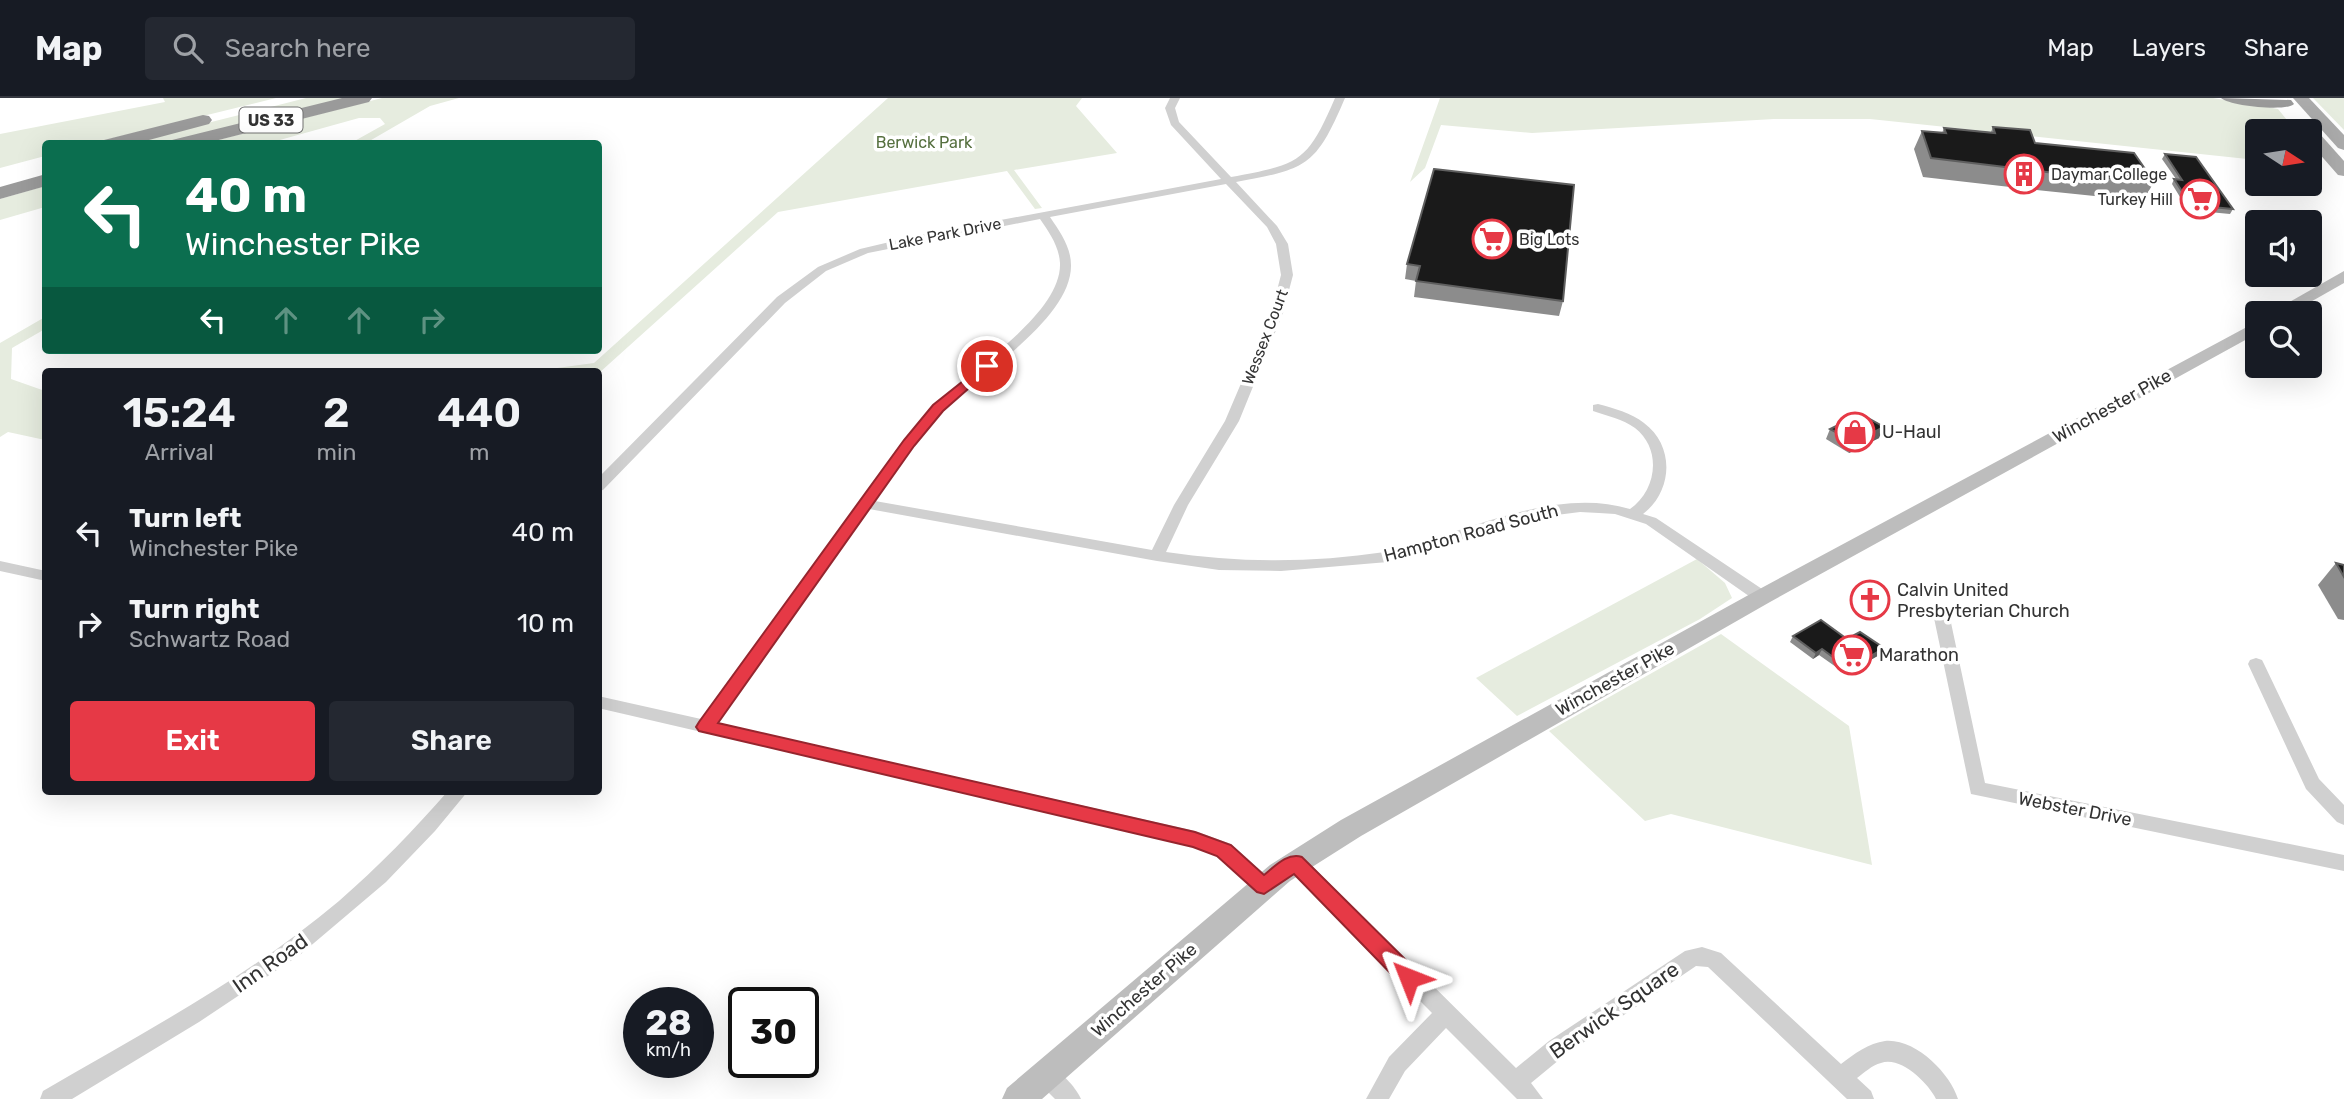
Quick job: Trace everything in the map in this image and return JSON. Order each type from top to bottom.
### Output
[{"type":"highway","name":"US 33","points":[[127,140],[292,98]]},
{"type":"highway","name":"US 33","points":[[195,140],[363,98]]},
{"type":"highway","points":[[2230,98],[2289,100]]},
{"type":"highway","points":[[11,170],[42,162]]},
{"type":"highway","points":[[0,193],[42,181]]},
{"type":"main road","points":[[2289,100],[2301,119]]},
{"type":"main road","points":[[2289,100],[2344,145]]},
{"type":"main road","points":[[2322,146],[2344,171]]},
{"type":"main road","points":[[2300,301],[2344,276]]},
{"type":"main road","name":"Winchester Pike","points":[[1018,1099],[1295,862],[1414,791],[1762,597],[2245,333]]},
{"type":"street","name":"Wessex Court","points":[[1157,556],[1181,505],[1233,421],[1284,293],[1287,275],[1282,244],[1261,211],[1174,123],[1170,108],[1175,98]]},
{"type":"street","name":"Lake Park Drive","points":[[602,483],[781,300],[822,269],[864,251],[892,244],[1275,172],[1302,162],[1317,149],[1340,98]]},
{"type":"street","points":[[705,727],[909,443],[938,408],[1019,339],[1061,289],[1065,256],[1059,240],[1043,215]]},
{"type":"street","points":[[1598,408],[1638,424],[1650,438],[1659,456],[1661,467],[1655,491],[1649,501],[1633,514]]},
{"type":"street","name":"Hampton Road South","points":[[866,504],[1157,556],[1219,565],[1281,566],[1376,558],[1437,544],[1532,514],[1558,509],[1598,508],[1633,514],[1668,531],[1762,597]]},
{"type":"street","points":[[0,566],[42,575]]},
{"type":"street","name":"Webster Drive","points":[[1942,618],[1977,789],[2344,863]]},
{"type":"street","points":[[2256,664],[2312,784],[2344,817]]},
{"type":"street","points":[[602,703],[1195,839],[1224,850],[1264,886]]},
{"type":"street","name":"Inn Road","points":[[51,1099],[202,1009],[318,930],[379,878],[455,795]]},
{"type":"street","points":[[1295,862],[1532,1099]]},
{"type":"street","name":"Berwick Square","points":[[1515,1082],[1558,1048],[1692,957],[1702,956],[1714,960],[1863,1099]]},
{"type":"street","points":[[1377,1099],[1397,1064],[1445,1014]]},
{"type":"street","points":[[1841,1077],[1874,1052],[1886,1049],[1901,1052],[1938,1082],[1947,1099]]},
{"type":"street","points":[[1046,1075],[1070,1099]]},
{"type":"green space","points":[[163,98],[276,98],[105,140],[42,140],[42,157],[0,168],[0,134],[165,102]]},
{"type":"green space","points":[[306,98],[351,98],[179,140],[140,140]]},
{"type":"green space","points":[[382,98],[459,98],[430,106],[371,140],[356,140],[385,124],[380,118],[359,118],[280,140],[218,140]]},
{"type":"green space","name":"Berwick Park","points":[[888,98],[1082,98],[1076,106],[1117,153],[1014,170],[1042,208],[1035,209],[1007,171],[778,212],[602,370],[602,368],[557,368],[594,363]]},
{"type":"green space","points":[[1440,98],[2213,98],[2278,109],[2286,119],[2245,119],[2245,159],[1870,119],[1774,119],[1532,133],[1441,125],[1425,168],[1410,182]]},
{"type":"green space","points":[[2313,98],[2344,98],[2344,130]]},
{"type":"green space","points":[[42,187],[42,208],[0,220],[0,199]]},
{"type":"green space","points":[[42,319],[42,331],[12,348],[11,379],[42,390],[42,439],[8,432],[0,437],[0,343]]},
{"type":"green space","points":[[1697,559],[1725,583],[1732,598],[1700,619],[1517,716],[1476,678]]},
{"type":"green space","points":[[1721,634],[1849,726],[1872,865],[1671,814],[1645,821],[1549,731]]},
{"type":"building","points":[[1993,127],[2030,130],[2035,143],[2134,153],[2154,182],[1931,158],[1922,131],[1946,133],[1944,128],[1995,133]]},
{"type":"building","points":[[2165,154],[2196,157],[2233,209],[2191,205],[2174,179],[2182,180]]},
{"type":"building","name":"Big Lots","points":[[1434,169],[1574,185],[1563,301],[1416,281],[1420,266],[1407,264]]},
{"type":"building","points":[[1861,414],[1884,427],[1854,442],[1830,429]]},
{"type":"building","points":[[2336,563],[2344,565],[2344,577]]},
{"type":"building","points":[[1821,620],[1847,639],[1860,632],[1884,648],[1849,669],[1822,649],[1816,653],[1793,636]]},
{"type":"place","name":"Daymar College","points":[[2024,174]]},
{"type":"place","name":"Turkey Hill","points":[[2200,199]]},
{"type":"place","name":"Big Lots","points":[[1492,239]]},
{"type":"place","name":"U-Haul","points":[[1855,432]]},
{"type":"place","name":"Calvin United Presbyterian Church","points":[[1870,600]]},
{"type":"place","name":"Marathon","points":[[1852,655]]},
{"type":"route","points":[[987,366],[938,408],[909,443],[705,727],[1195,839],[1224,850],[1264,886],[1295,862],[1409,978]]}]
